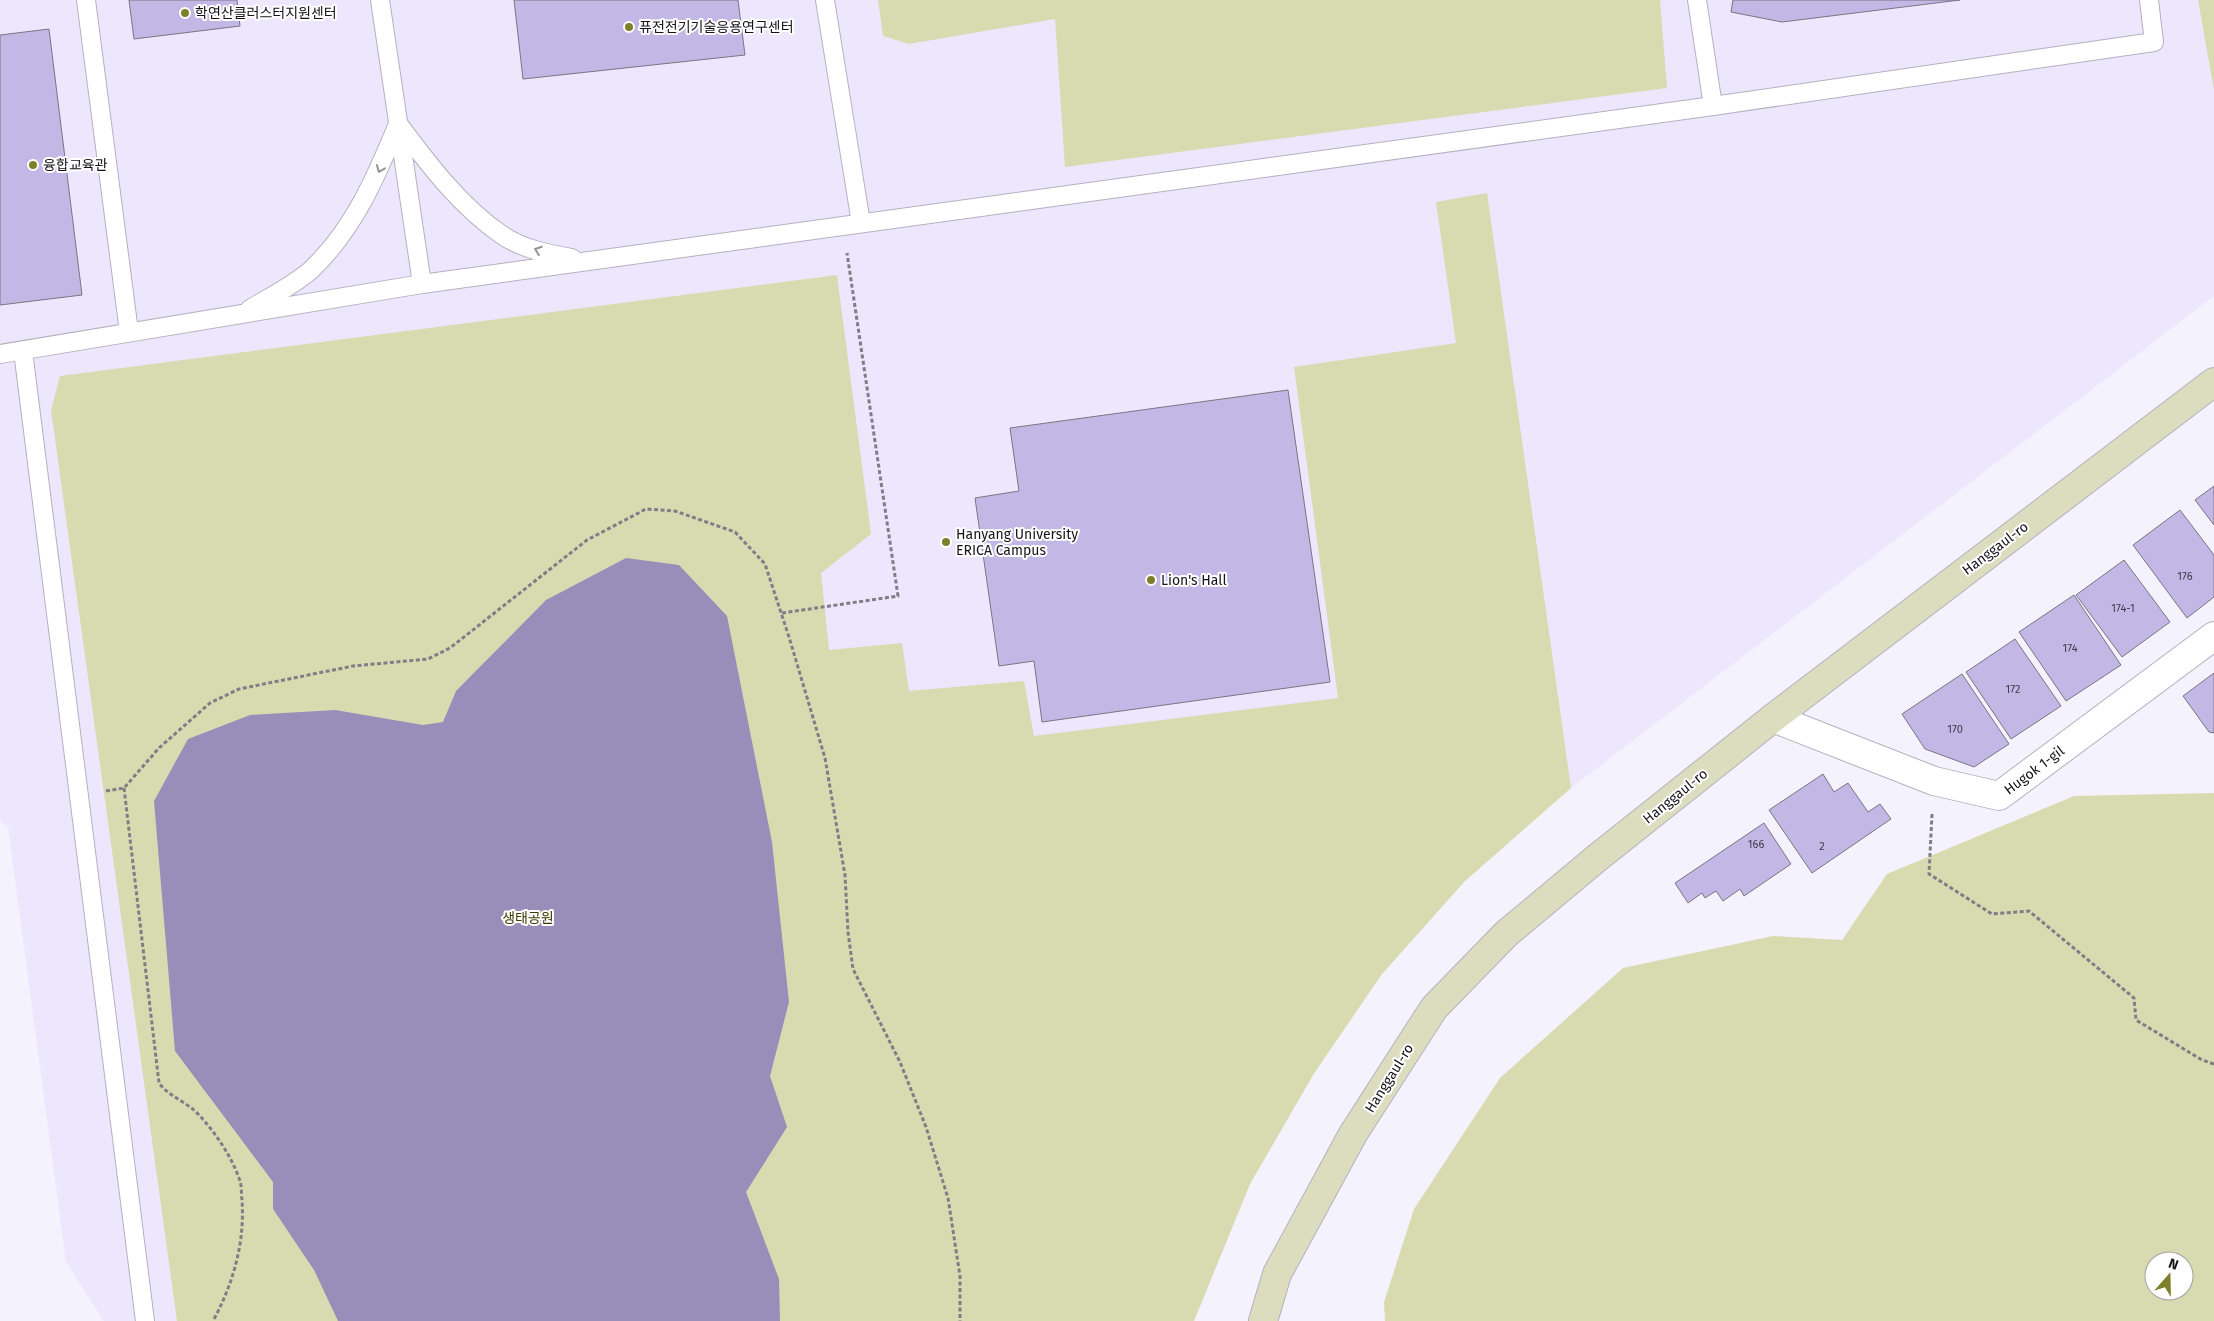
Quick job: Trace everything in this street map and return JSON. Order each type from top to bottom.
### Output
[{"type":"main road","name":"Hanggaul-ro","points":[[1262,1321],[1277,1274],[1353,1134],[1434,1008],[1506,934],[1772,718],[2214,382]]},
{"type":"street","name":"Hugok 1-gil","points":[[1772,718],[1934,781],[1999,796],[2214,636]]},
{"type":"lane","points":[[86,0],[129,332]]},
{"type":"lane","points":[[380,0],[422,284]]},
{"type":"lane","points":[[825,0],[861,223]]},
{"type":"lane","points":[[1697,0],[1712,106]]},
{"type":"lane","points":[[0,354],[422,284],[1712,106],[2154,42],[2148,0]]},
{"type":"lane","points":[[242,313],[310,270],[351,224],[374,182],[398,123]]},
{"type":"lane","points":[[398,123],[446,184],[503,236],[543,253],[586,261]]},
{"type":"lane","points":[[22,351],[145,1321]]},
{"type":"path","points":[[782,613],[898,596],[843,226]]},
{"type":"path","points":[[212,1321],[230,1284],[238,1260],[242,1217],[240,1182],[229,1156],[215,1133],[198,1114],[176,1097],[166,1093],[159,1083],[124,788],[159,748],[210,703],[239,689],[315,673],[353,666],[428,659],[450,648],[471,633],[587,540],[646,509],[675,510],[735,532],[765,564],[782,613],[825,758],[845,875],[848,932],[853,970],[900,1062],[926,1127],[948,1198],[960,1276],[960,1321]]},
{"type":"path","points":[[1934,781],[1929,874],[1992,914],[2029,911],[2134,998],[2136,1020],[2202,1060],[2214,1064]]},
{"type":"shaded area","name":"Hanyang University ERICA Campus","points":[[0,0],[2214,0],[2214,296],[1571,788],[1465,881],[1382,974],[1313,1075],[1250,1184],[1194,1321],[104,1321],[66,1262],[8,827],[0,820]]},
{"type":"shaded area","points":[[626,558],[679,565],[727,616],[772,842],[789,1002],[770,1076],[787,1127],[746,1192],[779,1279],[780,1321],[338,1321],[314,1270],[273,1209],[273,1182],[175,1051],[154,801],[188,739],[250,715],[335,710],[423,725],[443,722],[456,691],[546,600]]},
{"type":"green space","points":[[878,0],[1660,0],[1667,88],[1065,167],[1055,19],[909,44],[883,36]]},
{"type":"green space","points":[[2198,0],[2214,0],[2214,90]]},
{"type":"green space","name":"생태공원","points":[[1487,193],[1571,788],[1465,881],[1382,974],[1313,1075],[1250,1184],[1194,1321],[177,1321],[51,410],[60,376],[837,275],[871,534],[821,573],[829,650],[902,643],[909,691],[1024,681],[1034,736],[1338,698],[1294,367],[1456,343],[1436,202]]},
{"type":"green space","points":[[2214,793],[2214,1321],[1385,1321],[1384,1302],[1414,1209],[1500,1078],[1623,968],[1773,936],[1842,940],[1887,874],[2074,796]]},
{"type":"building","name":"학연산클러스터지원센터","points":[[129,0],[237,0],[240,26],[134,39]]},
{"type":"building","name":"퓨전전기기술응용연구센터","points":[[514,0],[738,0],[745,55],[523,79]]},
{"type":"building","points":[[1733,0],[1960,0],[1782,22],[1731,12]]},
{"type":"building","name":"융합교육관","points":[[49,29],[82,295],[0,305],[0,35]]},
{"type":"building","name":"Lion's Hall","points":[[1288,390],[1330,682],[1042,722],[1034,661],[999,666],[975,498],[1019,491],[1010,428]]},
{"type":"building","points":[[2214,486],[2214,525],[2195,500]]},
{"type":"building","points":[[2180,510],[2214,555],[2214,597],[2187,618],[2133,545]]},
{"type":"building","points":[[2124,560],[2170,622],[2122,657],[2076,595]]},
{"type":"building","points":[[2074,595],[2121,665],[2066,701],[2019,632]]},
{"type":"building","points":[[2015,639],[2061,706],[2011,739],[1966,672]]},
{"type":"building","points":[[2214,673],[2214,733],[2209,732],[2183,696]]},
{"type":"building","points":[[1962,674],[2009,744],[1974,767],[1925,749],[1902,714]]},
{"type":"building","points":[[1823,774],[1834,792],[1848,783],[1868,812],[1880,804],[1891,819],[1812,873],[1769,810]]},
{"type":"building","points":[[1764,823],[1791,864],[1744,896],[1740,889],[1723,901],[1716,891],[1705,898],[1702,893],[1688,903],[1675,883]]},
{"type":"place","name":"학연산클러스터지원센터","points":[[185,13]]},
{"type":"place","name":"퓨전전기기술응용연구센터","points":[[629,27]]},
{"type":"place","name":"융합교육관","points":[[33,165]]},
{"type":"place","name":"Hanyang University ERICA Campus","points":[[946,542]]},
{"type":"place","name":"Lion's Hall","points":[[1151,580]]}]
